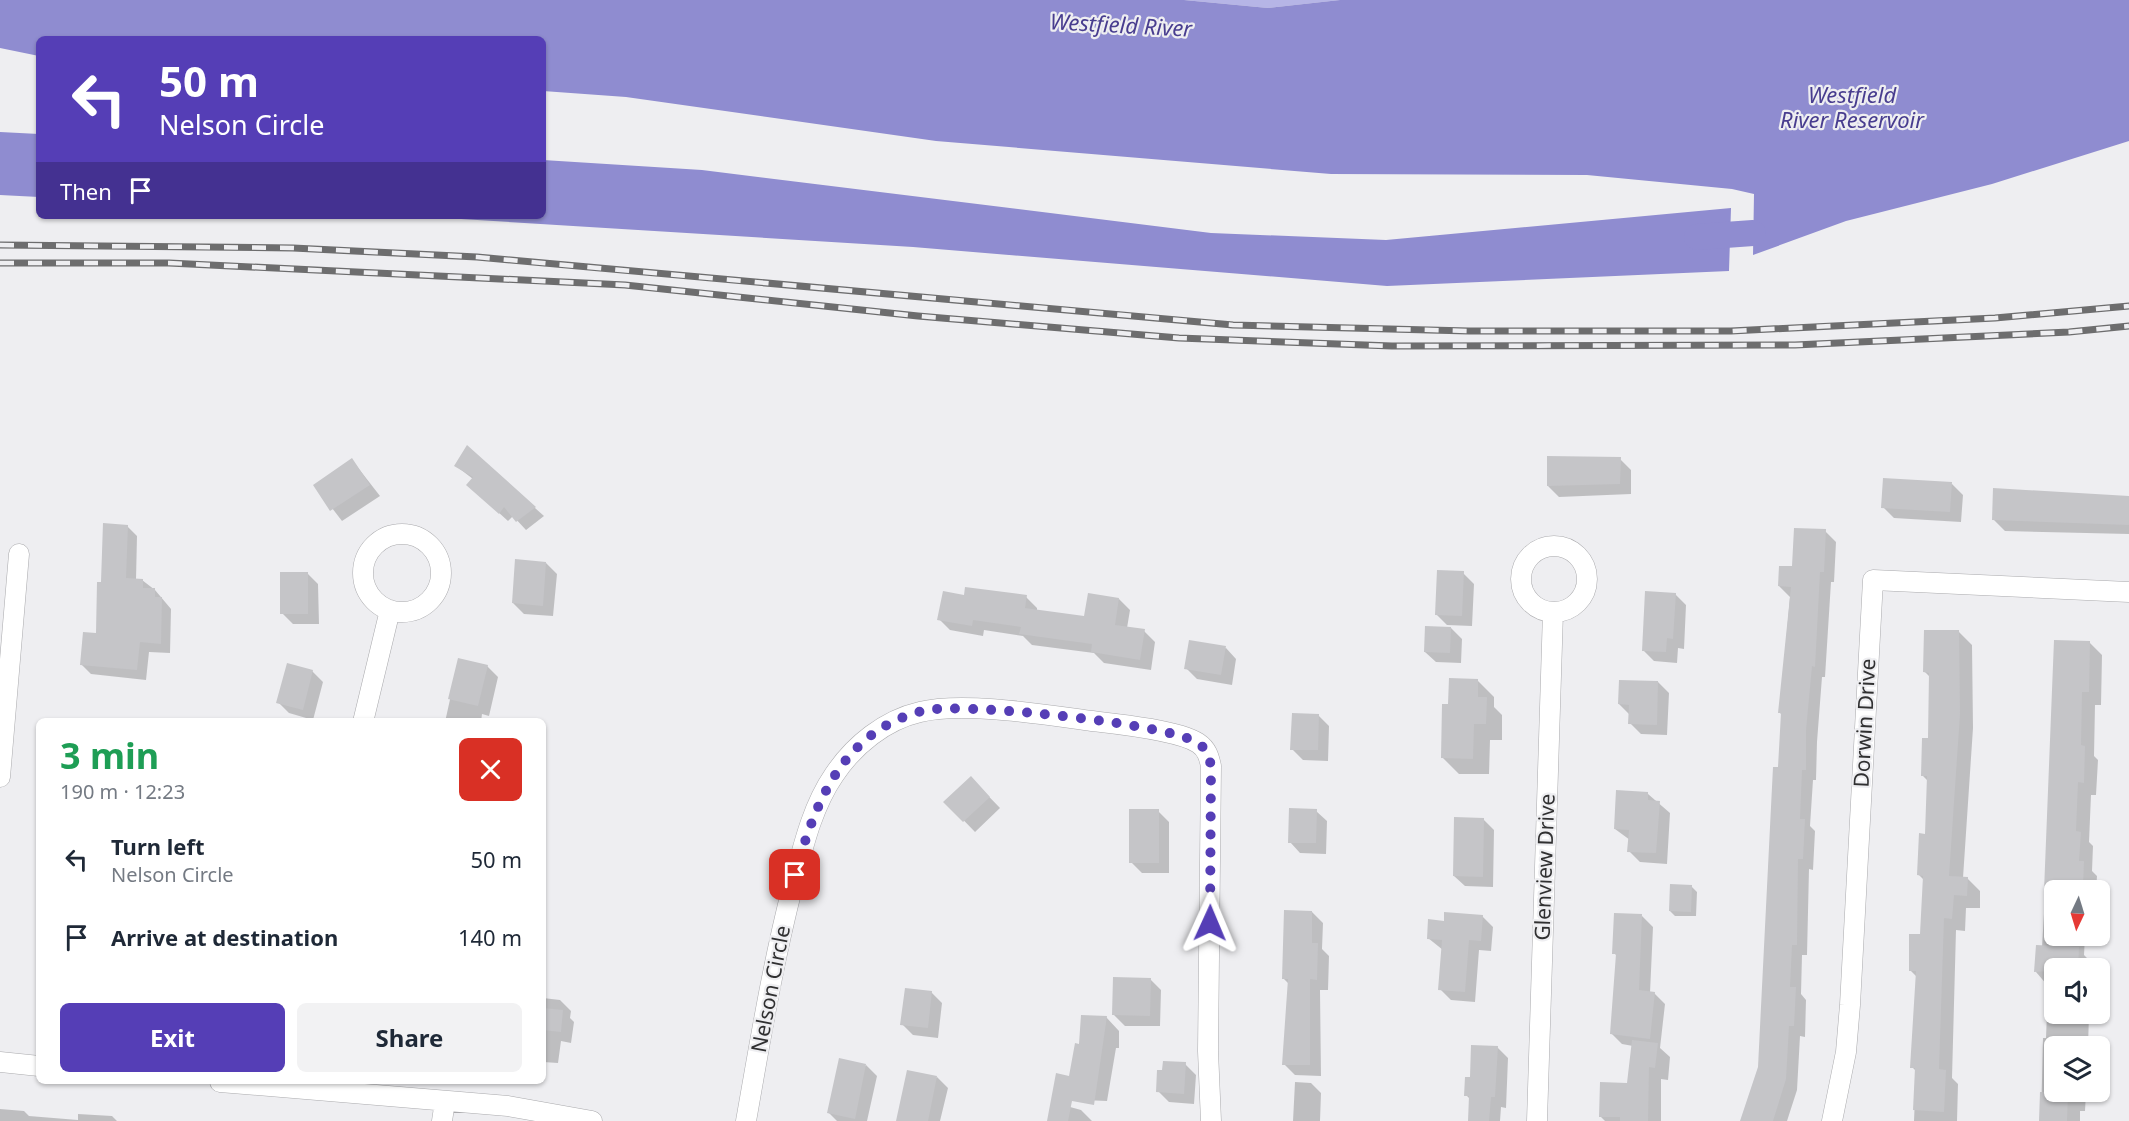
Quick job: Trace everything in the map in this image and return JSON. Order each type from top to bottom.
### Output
[{"type":"street","points":[[0,777],[19,554]]},
{"type":"street","name":"Dorwin Drive","points":[[1832,1121],[1846,1052],[1850,1005],[1873,580],[2129,592]]},
{"type":"street","points":[[364,718],[390,610]]},
{"type":"street","name":"Glenview Drive","points":[[1537,1121],[1553,612]]},
{"type":"street","name":"Nelson Circle","points":[[746,1121],[781,928],[803,847],[824,793],[845,761],[871,735],[911,714],[950,708],[1112,723],[1184,737],[1199,744],[1207,752],[1212,785],[1208,1051],[1211,1121]]},
{"type":"street","points":[[0,1062],[36,1066]]},
{"type":"street","points":[[276,1084],[508,1106],[592,1121]]},
{"type":"street","points":[[442,1121],[445,1101]]},
{"type":"shaded area","points":[[1184,0],[1340,0],[1268,8]]},
{"type":"water","points":[[0,0],[1184,0],[1268,8],[1340,0],[2129,0],[2129,141],[1992,184],[1846,221],[1753,255],[1754,194],[1732,189],[1587,175],[1331,174],[936,141],[626,97],[546,91],[546,36],[36,36],[36,55],[0,48]]},
{"type":"water","points":[[0,132],[36,134],[36,197],[0,195]]},
{"type":"water","points":[[546,160],[702,170],[1211,233],[1386,240],[1731,208],[1729,271],[1387,286],[913,247],[460,219],[546,219]]},
{"type":"building","points":[[467,445],[536,507],[516,522],[504,507],[499,514],[466,485],[473,477],[454,466]]},
{"type":"building","points":[[1547,456],[1621,457],[1620,484],[1547,486]]},
{"type":"building","points":[[352,458],[370,485],[330,511],[313,485]]},
{"type":"building","points":[[1883,478],[1952,482],[1950,512],[1881,508]]},
{"type":"building","points":[[1993,488],[2129,496],[2129,525],[1992,520]]},
{"type":"building","points":[[103,523],[128,525],[126,578],[143,579],[143,588],[155,588],[155,597],[162,597],[161,644],[140,642],[137,670],[80,665],[83,632],[96,633],[97,582],[101,582]]},
{"type":"building","points":[[1794,528],[1826,529],[1824,572],[1820,572],[1815,667],[1812,666],[1806,730],[1806,770],[1802,770],[1800,819],[1805,819],[1803,859],[1798,859],[1797,945],[1792,945],[1790,987],[1796,987],[1794,1026],[1789,1026],[1786,1079],[1773,1121],[1740,1121],[1758,1067],[1773,767],[1778,767],[1781,713],[1778,713],[1791,587],[1778,586],[1779,566],[1792,566]]},
{"type":"building","points":[[515,559],[546,562],[543,606],[512,603]]},
{"type":"building","points":[[1437,570],[1464,571],[1462,616],[1435,615]]},
{"type":"building","points":[[280,572],[308,572],[308,614],[280,614]]},
{"type":"building","points":[[965,587],[1027,595],[1025,608],[1084,616],[1088,593],[1119,598],[1115,625],[1145,629],[1140,660],[1091,652],[1092,644],[1019,634],[1021,627],[973,620],[972,626],[937,620],[943,591],[964,595]]},
{"type":"building","points":[[1645,591],[1676,593],[1673,639],[1667,638],[1666,652],[1642,651]]},
{"type":"building","points":[[1425,626],[1451,627],[1450,653],[1424,652]]},
{"type":"building","points":[[1924,630],[1959,630],[1960,714],[1949,876],[1968,877],[1967,896],[1954,895],[1952,919],[1944,918],[1939,1069],[1946,1070],[1944,1112],[1913,1110],[1915,1068],[1910,1068],[1916,971],[1909,971],[1909,934],[1920,934],[1923,876],[1917,875],[1919,833],[1925,834],[1927,776],[1921,776],[1922,738],[1928,738],[1929,673],[1923,672]]},
{"type":"building","points":[[1189,640],[1226,646],[1221,675],[1184,669]]},
{"type":"building","points":[[2054,640],[2090,641],[2089,692],[2082,692],[2081,745],[2085,746],[2084,783],[2078,782],[2076,831],[2081,832],[2079,861],[2084,861],[2083,880],[2044,880]]},
{"type":"building","points":[[458,658],[488,665],[478,706],[448,699]]},
{"type":"building","points":[[287,663],[313,670],[303,710],[276,703]]},
{"type":"building","points":[[1449,678],[1478,679],[1478,697],[1487,697],[1486,724],[1474,724],[1473,759],[1441,758],[1442,704],[1448,704]]},
{"type":"building","points":[[1619,680],[1658,681],[1657,725],[1628,724],[1629,705],[1618,704]]},
{"type":"building","points":[[1292,713],[1319,714],[1318,750],[1290,750]]},
{"type":"building","points":[[971,776],[990,797],[963,822],[943,802]]},
{"type":"building","points":[[1616,790],[1648,792],[1648,800],[1660,801],[1656,853],[1627,852],[1629,830],[1614,829]]},
{"type":"building","points":[[1289,808],[1317,809],[1316,843],[1288,843]]},
{"type":"building","points":[[1129,809],[1159,809],[1159,863],[1129,863]]},
{"type":"building","points":[[1454,817],[1484,818],[1483,877],[1453,876]]},
{"type":"building","points":[[1670,884],[1692,885],[1691,912],[1669,911]]},
{"type":"building","points":[[1284,910],[1312,911],[1312,943],[1318,943],[1317,980],[1310,979],[1310,1065],[1282,1065],[1288,979],[1282,979]]},
{"type":"building","points":[[1444,912],[1483,915],[1481,941],[1469,940],[1465,992],[1438,990],[1442,940],[1427,939],[1428,919],[1444,921]]},
{"type":"building","points":[[1614,913],[1642,914],[1639,990],[1655,992],[1650,1039],[1610,1034],[1616,954],[1612,954]]},
{"type":"building","points":[[2036,945],[2079,947],[2078,958],[2044,958],[2044,971],[2034,972]]},
{"type":"building","points":[[1113,977],[1151,978],[1150,1016],[1112,1015]]},
{"type":"building","points":[[905,988],[932,991],[928,1028],[900,1025]]},
{"type":"building","points":[[546,1008],[563,1010],[561,1032],[546,1030]]},
{"type":"building","points":[[1081,1015],[1107,1016],[1094,1105],[1072,1101],[1068,1121],[1047,1121],[1056,1073],[1069,1076],[1075,1043],[1079,1044]]},
{"type":"building","points":[[1632,1040],[1658,1043],[1655,1068],[1649,1067],[1648,1121],[1620,1121],[1620,1117],[1599,1117],[1600,1082],[1627,1083]]},
{"type":"building","points":[[1471,1045],[1498,1046],[1495,1097],[1491,1097],[1489,1121],[1468,1121],[1469,1096],[1464,1096],[1465,1077],[1470,1077]]},
{"type":"building","points":[[839,1058],[866,1064],[855,1119],[827,1113]]},
{"type":"building","points":[[1163,1061],[1186,1062],[1184,1094],[1156,1092],[1157,1070],[1162,1070]]},
{"type":"building","points":[[907,1070],[937,1076],[928,1121],[896,1121]]},
{"type":"building","points":[[2040,1092],[2044,1092],[2044,1102],[2068,1102],[2067,1121],[2039,1121]]},
{"type":"waterway","points":[[1697,237],[1753,233]]},
{"type":"railway","points":[[0,245],[293,248],[477,257],[1233,325],[1469,331],[1731,331],[1995,318],[2129,306]]},
{"type":"railway","points":[[0,263],[169,263],[625,285],[918,316],[1179,338],[1392,346],[1795,345],[2069,332],[2129,326]]},
{"type":"route","points":[[795,875],[815,813],[834,775],[858,747],[884,727],[911,714],[950,708],[1062,717],[1112,723],[1184,737],[1199,744],[1207,752],[1211,766],[1210,923]]},
{"type":"water label","name":"Westfield River","points":[[1121,25]]},
{"type":"water label","name":"Westfield River Reservoir","points":[[1852,108]]}]
